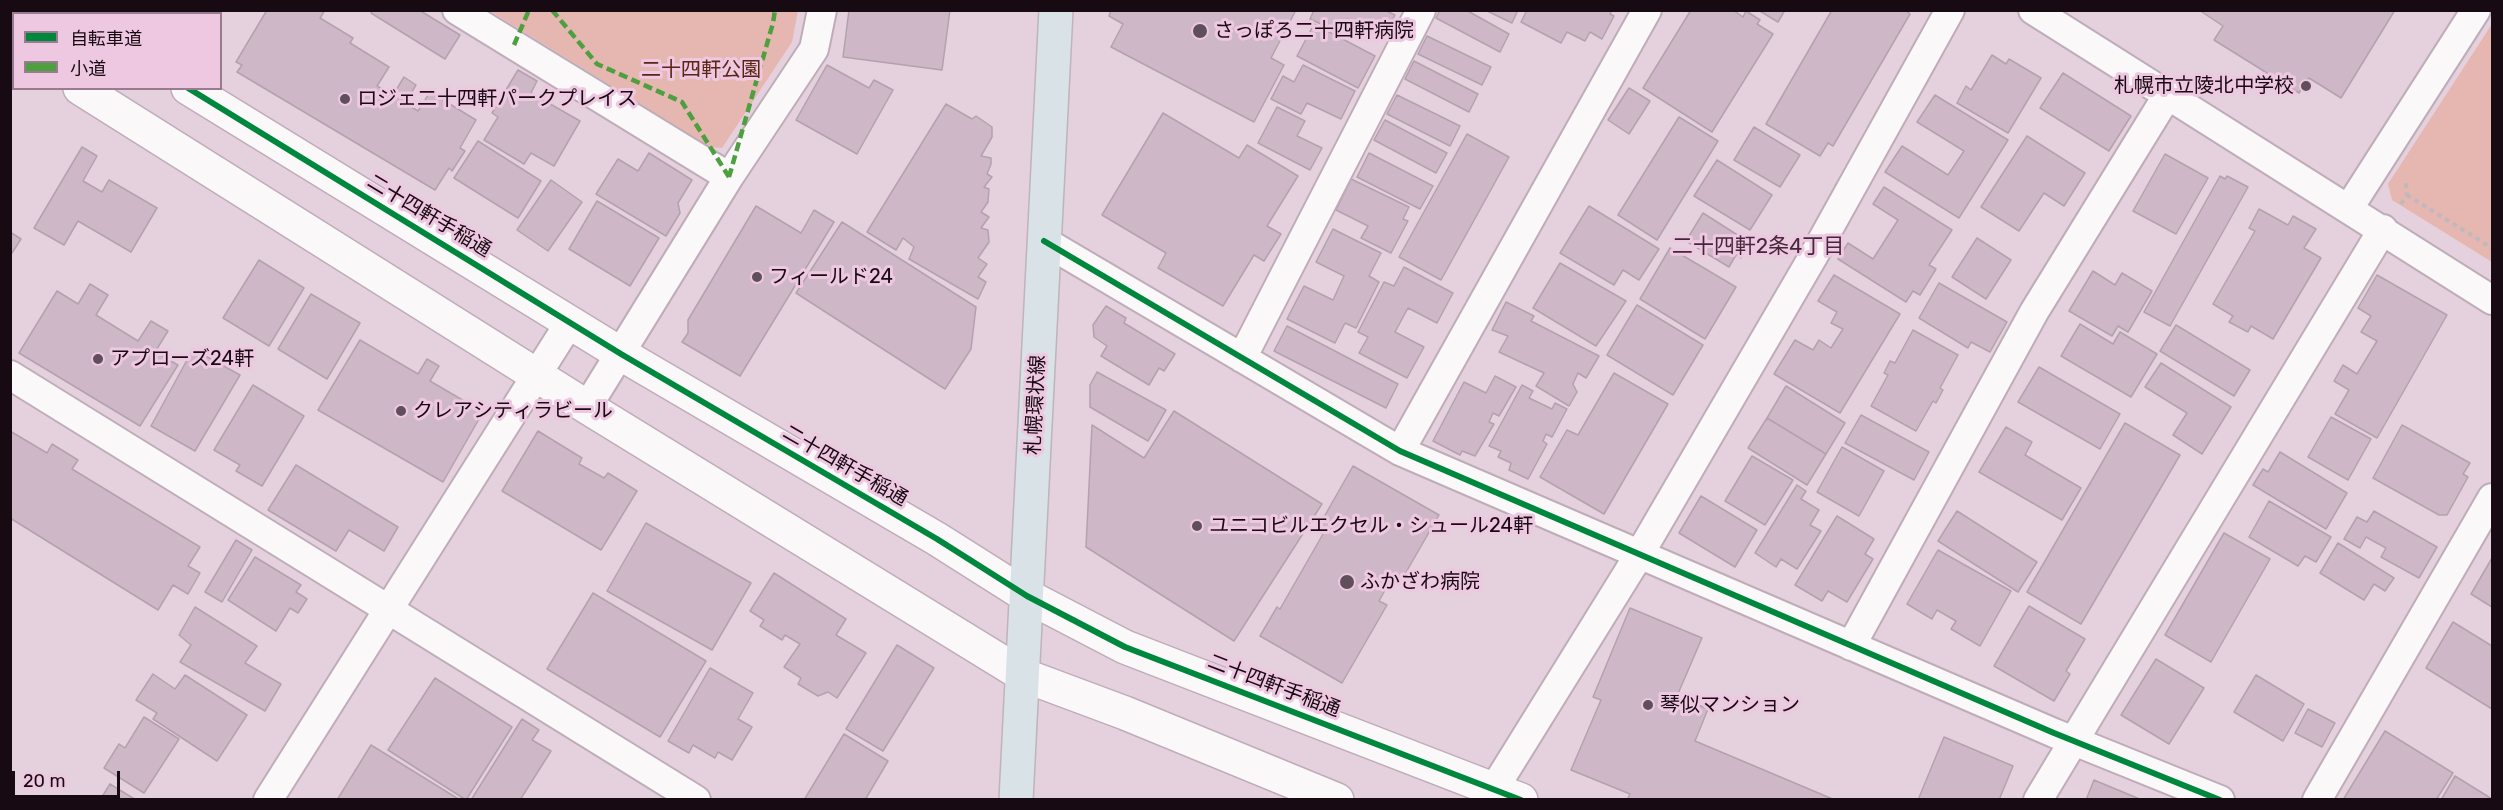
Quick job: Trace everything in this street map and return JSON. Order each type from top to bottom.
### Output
[{"type":"main road","name":"札幌環状線","points":[[1016,800],[1056,10]]},
{"type":"street","points":[[457,10],[729,177]]},
{"type":"street","points":[[587,407],[729,177],[814,50],[822,10]]},
{"type":"street","points":[[1242,358],[1421,10]]},
{"type":"street","points":[[1400,451],[1647,10]]},
{"type":"street","points":[[1501,796],[1814,255],[1950,10]]},
{"type":"street","points":[[2033,10],[2493,300]]},
{"type":"street","points":[[2349,208],[2476,10]]},
{"type":"street","points":[[83,90],[587,407],[1023,675],[1125,713],[1337,800]]},
{"type":"street","name":"二十四軒手稲通","points":[[191,90],[621,354],[937,539],[1027,596],[1125,646],[1501,796]]},
{"type":"street","points":[[1851,646],[2034,312],[2167,96]]},
{"type":"street","points":[[2038,800],[2383,230]]},
{"type":"street","points":[[1044,241],[1400,451],[2074,741],[2220,800]]},
{"type":"street","points":[[268,800],[570,322]]},
{"type":"street","points":[[10,375],[696,800]]},
{"type":"street","points":[[2317,800],[2493,498]]},
{"type":"path","points":[[2407,195],[2493,248]]},
{"type":"green space","name":"二十四軒公園","points":[[798,10],[792,42],[722,148],[710,147],[490,11]]},
{"type":"green space","points":[[2492,24],[2492,262],[2392,200],[2388,184]]},
{"type":"building","name":"ロジェ二十四軒パークプレイス","points":[[267,10],[325,10],[320,18],[353,38],[350,43],[389,67],[377,86],[393,95],[404,77],[416,85],[405,103],[418,111],[430,92],[476,120],[460,148],[465,151],[452,171],[449,168],[435,190],[237,72],[242,65],[236,62]]},
{"type":"building","points":[[373,10],[419,10],[460,35],[445,59],[371,13]]},
{"type":"building","points":[[849,10],[950,10],[942,70],[843,57]]},
{"type":"building","points":[[1111,10],[1296,10],[1271,58],[1284,65],[1254,122],[1111,47],[1123,24],[1109,16]]},
{"type":"building","points":[[1314,10],[1384,10],[1395,15],[1384,37],[1347,19],[1340,33],[1310,19]]},
{"type":"building","points":[[1440,10],[1466,10],[1509,34],[1500,52],[1436,18]]},
{"type":"building","points":[[1485,10],[1518,10],[1512,23]]},
{"type":"building","points":[[1527,10],[1612,10],[1610,14],[1614,16],[1602,39],[1590,32],[1585,41],[1567,32],[1561,43],[1521,22]]},
{"type":"building","points":[[1691,10],[1733,10],[1743,17],[1746,11],[1760,20],[1757,24],[1773,34],[1712,132],[1643,88]]},
{"type":"building","points":[[1758,10],[1785,10],[1778,22]]},
{"type":"building","points":[[1832,10],[1905,10],[1910,14],[1833,146],[1828,143],[1820,156],[1766,124]]},
{"type":"building","points":[[2199,10],[2395,10],[2341,98],[2309,78],[2299,93],[2214,40],[2223,26]]},
{"type":"building","points":[[1314,24],[1375,56],[1358,88],[1297,56]]},
{"type":"building","points":[[1427,36],[1491,67],[1482,85],[1418,54]]},
{"type":"building","points":[[1992,55],[2006,64],[2009,59],[2041,78],[2008,133],[1957,103],[1966,86],[1971,90]]},
{"type":"building","points":[[1414,61],[1478,94],[1469,112],[1405,79]]},
{"type":"building","points":[[827,65],[869,88],[874,80],[893,90],[857,154],[796,120]]},
{"type":"building","points":[[1303,65],[1355,91],[1341,119],[1307,103],[1301,114],[1271,99],[1283,76],[1294,82]]},
{"type":"building","points":[[518,70],[537,81],[531,93],[580,121],[554,166],[531,153],[524,164],[484,140],[498,117],[492,113]]},
{"type":"building","points":[[2063,73],[2131,116],[2109,151],[2040,108]]},
{"type":"building","points":[[1629,88],[1650,101],[1629,134],[1608,120]]},
{"type":"building","points":[[1397,95],[1460,126],[1450,146],[1387,114]]},
{"type":"building","points":[[1935,95],[2008,140],[1959,218],[1885,172],[1902,146],[1948,175],[1964,151],[1917,122]]},
{"type":"building","points":[[946,104],[972,119],[976,116],[992,127],[992,137],[981,156],[991,158],[987,174],[992,177],[984,187],[989,189],[988,202],[981,212],[989,217],[981,228],[988,230],[989,242],[978,258],[987,264],[978,277],[986,282],[978,299],[909,259],[914,247],[903,238],[896,250],[867,232]]},
{"type":"building","points":[[1277,107],[1305,121],[1297,136],[1322,148],[1310,170],[1258,143]]},
{"type":"building","points":[[1163,113],[1239,158],[1247,145],[1298,176],[1267,226],[1281,234],[1264,261],[1254,255],[1223,306],[1158,268],[1166,253],[1102,215]]},
{"type":"building","points":[[1679,117],[1718,141],[1657,240],[1618,215]]},
{"type":"building","points":[[1385,120],[1447,153],[1436,173],[1374,140]]},
{"type":"building","points":[[1754,127],[1800,155],[1780,187],[1734,160]]},
{"type":"building","points":[[1467,134],[1509,157],[1441,280],[1399,257]]},
{"type":"building","points":[[2027,136],[2085,173],[2064,206],[2044,193],[2019,231],[1981,207]]},
{"type":"building","points":[[478,141],[541,181],[518,218],[454,178]]},
{"type":"building","points":[[82,147],[97,156],[83,181],[102,192],[109,180],[157,208],[131,252],[78,221],[64,245],[34,228]]},
{"type":"building","points":[[649,153],[692,180],[678,203],[680,213],[666,236],[596,194],[618,159],[638,171]]},
{"type":"building","points":[[1369,153],[1433,186],[1420,209],[1357,177]]},
{"type":"building","points":[[2165,154],[2208,178],[2176,234],[2133,211]]},
{"type":"building","points":[[1717,160],[1772,195],[1750,230],[1694,196]]},
{"type":"building","points":[[2220,176],[2225,179],[2227,176],[2248,187],[2170,326],[2144,312]]},
{"type":"building","points":[[1351,179],[1409,207],[1403,219],[1408,221],[1391,253],[1361,238],[1368,226],[1336,210]]},
{"type":"building","points":[[551,180],[582,202],[548,251],[517,230]]},
{"type":"building","points":[[1884,187],[1952,230],[1929,265],[1936,269],[1920,295],[1913,291],[1906,302],[1838,259],[1848,243],[1873,259],[1898,220],[1873,204]]},
{"type":"building","points":[[597,201],[659,238],[630,286],[569,249]]},
{"type":"building","name":"フィールド24","points":[[756,206],[801,233],[814,210],[834,222],[740,376],[682,342],[688,333],[688,320]]},
{"type":"building","points":[[1589,206],[1659,249],[1639,280],[1623,270],[1614,285],[1560,253]]},
{"type":"building","points":[[2259,209],[2288,225],[2293,216],[2316,229],[2304,248],[2321,258],[2273,339],[2251,326],[2248,332],[2229,322],[2233,316],[2213,304],[2255,231],[2249,228]]},
{"type":"building","points":[[1703,213],[1750,243],[1741,258],[1736,255],[1729,267],[1686,241]]},
{"type":"building","points":[[842,222],[976,307],[971,349],[945,389],[796,293]]},
{"type":"building","points":[[1333,229],[1381,253],[1369,276],[1379,282],[1356,328],[1345,323],[1335,343],[1287,319],[1304,286],[1333,300],[1344,276],[1316,262]]},
{"type":"building","points":[[10,232],[21,239],[10,256]]},
{"type":"building","points":[[1977,238],[2011,260],[1986,299],[1952,277]]},
{"type":"building","points":[[1670,248],[1736,287],[1705,339],[1640,299]]},
{"type":"building","points":[[259,260],[304,288],[269,346],[223,318]]},
{"type":"building","points":[[1560,263],[1626,301],[1596,346],[1533,308]]},
{"type":"building","points":[[1404,267],[1453,293],[1437,323],[1408,308],[1395,332],[1424,347],[1407,378],[1359,353],[1368,337],[1358,332],[1384,282],[1394,286]]},
{"type":"building","points":[[2093,271],[2115,285],[2122,273],[2152,291],[2128,332],[2118,326],[2112,336],[2069,311]]},
{"type":"building","points":[[1834,275],[1900,314],[1840,413],[1774,374],[1795,340],[1813,350],[1819,340],[1831,348],[1843,329],[1831,323],[1837,312],[1818,301]]},
{"type":"building","points":[[2377,275],[2447,315],[2377,438],[2335,414],[2349,390],[2334,381],[2343,365],[2357,374],[2377,341],[2361,332],[2371,316],[2358,308]]},
{"type":"building","points":[[1939,283],[2007,322],[1990,352],[1971,342],[1968,348],[1919,318]]},
{"type":"building","name":"アプローズ24軒","points":[[90,284],[108,295],[96,315],[138,341],[151,321],[168,331],[155,352],[178,365],[140,426],[19,353],[57,291],[78,304]]},
{"type":"building","points":[[311,294],[360,323],[327,379],[278,349]]},
{"type":"building","points":[[1506,302],[1534,316],[1531,321],[1599,356],[1586,378],[1578,373],[1573,384],[1577,392],[1569,406],[1536,386],[1544,373],[1499,352],[1508,336],[1492,330]]},
{"type":"building","points":[[1637,305],[1703,345],[1673,395],[1607,355]]},
{"type":"building","points":[[1106,306],[1126,318],[1124,323],[1175,354],[1164,371],[1159,368],[1149,385],[1101,356],[1107,346],[1094,337],[1093,325]]},
{"type":"building","points":[[2080,324],[2113,344],[2120,332],[2157,354],[2131,397],[2061,356]]},
{"type":"building","points":[[2176,325],[2250,370],[2234,396],[2160,351]]},
{"type":"building","points":[[1287,326],[1398,384],[1386,408],[1274,351]]},
{"type":"building","points":[[1913,330],[1958,355],[1940,388],[1943,390],[1936,403],[1933,401],[1916,431],[1871,406],[1888,375],[1884,373],[1890,361],[1895,363]]},
{"type":"building","name":"クレアシティラビール","points":[[360,340],[418,374],[427,359],[439,366],[430,381],[483,412],[443,482],[318,410]]},
{"type":"building","points":[[193,349],[240,375],[195,451],[151,426]]},
{"type":"building","points":[[2161,363],[2231,407],[2202,454],[2173,435],[2187,413],[2145,387]]},
{"type":"building","points":[[2039,367],[2120,414],[2100,449],[2018,402]]},
{"type":"building","points":[[1097,372],[1166,410],[1148,441],[1090,407],[1090,385]]},
{"type":"building","points":[[1614,373],[1668,404],[1604,514],[1540,477],[1567,430],[1578,435]]},
{"type":"building","points":[[1495,376],[1516,387],[1499,416],[1493,413],[1489,422],[1494,424],[1475,456],[1462,451],[1460,455],[1433,441],[1464,382],[1486,393]]},
{"type":"building","points":[[253,385],[304,416],[262,486],[236,471],[240,465],[214,450]]},
{"type":"building","points":[[1522,385],[1533,391],[1529,398],[1552,409],[1555,403],[1567,409],[1552,437],[1546,434],[1543,441],[1547,444],[1528,479],[1509,470],[1511,463],[1498,457],[1501,451],[1489,446]]},
{"type":"building","points":[[1786,386],[1845,423],[1826,454],[1767,418]]},
{"type":"building","name":"ユニコビルエクセル・シュール24軒","points":[[1174,411],[1322,504],[1234,641],[1086,547],[1092,425],[1144,458]]},
{"type":"building","points":[[1861,415],[1929,452],[1914,480],[1845,443]]},
{"type":"building","points":[[2331,417],[2371,439],[2348,480],[2308,457]]},
{"type":"building","points":[[1767,418],[1826,454],[1807,485],[1748,448]]},
{"type":"building","points":[[2125,423],[2180,455],[2081,624],[2027,592]]},
{"type":"building","points":[[2402,425],[2470,463],[2463,474],[2468,477],[2447,515],[2439,515],[2373,478]]},
{"type":"building","points":[[2006,427],[2032,442],[2025,455],[2081,488],[2062,520],[1979,472]]},
{"type":"building","points":[[10,431],[47,453],[52,444],[78,460],[72,469],[200,547],[188,566],[200,573],[188,594],[173,585],[158,610],[10,518]]},
{"type":"building","points":[[538,431],[582,458],[579,464],[604,478],[608,473],[637,491],[601,550],[502,491]]},
{"type":"building","points":[[1842,447],[1884,471],[1859,516],[1817,492]]},
{"type":"building","points":[[2280,452],[2347,493],[2326,529],[2253,485],[2263,469],[2268,472]]},
{"type":"building","points":[[1752,456],[1793,480],[1765,525],[1725,501]]},
{"type":"building","points":[[296,465],[398,527],[384,551],[349,530],[336,551],[268,510]]},
{"type":"building","points":[[1353,466],[1439,515],[1401,581],[1389,583],[1379,601],[1387,605],[1342,683],[1260,636],[1277,607],[1280,609],[1323,534],[1316,531]]},
{"type":"building","points":[[1797,485],[1806,491],[1801,499],[1819,510],[1810,525],[1821,531],[1797,569],[1781,559],[1776,567],[1755,553]]},
{"type":"building","points":[[1701,496],[1757,530],[1735,567],[1679,533]]},
{"type":"building","points":[[2269,501],[2331,537],[2316,562],[2305,556],[2298,566],[2249,537]]},
{"type":"building","points":[[1957,511],[2037,562],[2018,592],[1938,541]]},
{"type":"building","points":[[2374,511],[2437,547],[2419,578],[2381,557],[2386,548],[2366,537],[2360,548],[2344,539],[2357,517],[2367,522]]},
{"type":"building","points":[[1837,516],[1874,539],[1865,554],[1873,559],[1847,602],[1828,591],[1822,601],[1795,585]]},
{"type":"building","points":[[646,523],[751,583],[712,650],[607,591]]},
{"type":"building","points":[[2224,533],[2270,559],[2211,662],[2165,635]]},
{"type":"building","points":[[236,540],[252,550],[222,602],[205,592]]},
{"type":"building","points":[[2338,543],[2394,578],[2385,591],[2374,584],[2364,600],[2320,573]]},
{"type":"building","points":[[1938,550],[2011,591],[1980,646],[1951,629],[1956,621],[1937,610],[1932,619],[1907,604]]},
{"type":"building","points":[[255,557],[301,585],[296,592],[307,599],[298,613],[290,608],[276,631],[228,600]]},
{"type":"building","points":[[2492,558],[2492,607],[2471,594]]},
{"type":"building","points":[[774,573],[846,619],[836,635],[866,653],[837,698],[828,692],[818,696],[798,684],[801,678],[784,667],[800,644],[785,635],[782,640],[760,626],[764,620],[750,611]]},
{"type":"building","points":[[593,593],[706,661],[660,737],[547,669]]},
{"type":"building","points":[[2029,606],[2085,639],[2066,671],[2070,674],[2054,701],[1994,666]]},
{"type":"building","points":[[195,607],[257,646],[245,663],[281,684],[265,711],[180,662],[191,645],[179,635]]},
{"type":"building","name":"琴似マンション","points":[[1630,608],[1702,638],[1677,696],[1708,709],[1695,741],[1835,800],[1627,800],[1630,794],[1571,770],[1601,700],[1593,697]]},
{"type":"building","points":[[2453,622],[2492,646],[2492,709],[2426,668]]},
{"type":"building","points":[[897,645],[934,668],[883,751],[846,729]]},
{"type":"building","points":[[2156,659],[2204,688],[2169,744],[2121,715]]},
{"type":"building","points":[[710,668],[753,693],[738,719],[752,727],[732,760],[718,752],[715,758],[693,745],[689,753],[668,741]]},
{"type":"building","points":[[153,674],[175,689],[185,675],[247,715],[217,761],[153,719],[157,713],[136,700]]},
{"type":"building","points":[[2256,675],[2304,704],[2283,741],[2234,712]]},
{"type":"building","points":[[435,678],[512,727],[466,800],[388,750]]},
{"type":"building","points":[[2308,709],[2335,723],[2322,747],[2295,733]]},
{"type":"building","points":[[144,717],[179,739],[144,793],[104,768],[119,744],[125,748]]},
{"type":"building","points":[[522,719],[539,730],[532,740],[551,751],[520,800],[471,800]]},
{"type":"building","points":[[2385,731],[2453,773],[2436,800],[2343,800]]},
{"type":"building","points":[[844,734],[888,761],[865,800],[804,800]]},
{"type":"building","points":[[1944,737],[2013,766],[1999,800],[1918,800]]},
{"type":"building","points":[[371,745],[460,800],[337,800]]},
{"type":"building","points":[[2455,776],[2492,799],[2492,800],[2441,800]]},
{"type":"building","points":[[2094,780],[2142,800],[2086,800]]},
{"type":"building","points":[[110,784],[136,800],[100,800]]},
{"type":"marked path","points":[[514,45],[529,10]]},
{"type":"marked path","points":[[552,10],[597,64],[682,102],[729,177]]},
{"type":"marked path","points":[[729,177],[775,10]]},
{"type":"cycle path","points":[[191,90],[621,354],[937,539],[1027,596],[1125,647],[1521,800]]},
{"type":"cycle path","points":[[1044,241],[1400,451],[2054,733],[2220,800]]},
{"type":"place","name":"さっぽろ二十四軒病院","points":[[1200,31]]},
{"type":"place","name":"札幌市立陵北中学校","points":[[2306,86]]},
{"type":"place","name":"ロジェ二十四軒パークプレイス","points":[[345,99]]},
{"type":"place","name":"フィールド24","points":[[757,277]]},
{"type":"place","name":"アプローズ24軒","points":[[98,359]]},
{"type":"place","name":"クレアシティラビール","points":[[401,411]]},
{"type":"place","name":"ユニコビルエクセル・シュール24軒","points":[[1197,526]]},
{"type":"place","name":"ふかざわ病院","points":[[1347,582]]},
{"type":"place","name":"琴似マンション","points":[[1648,705]]},
{"type":"district","name":"二十四軒2条4丁目","points":[[1758,247]]}]
